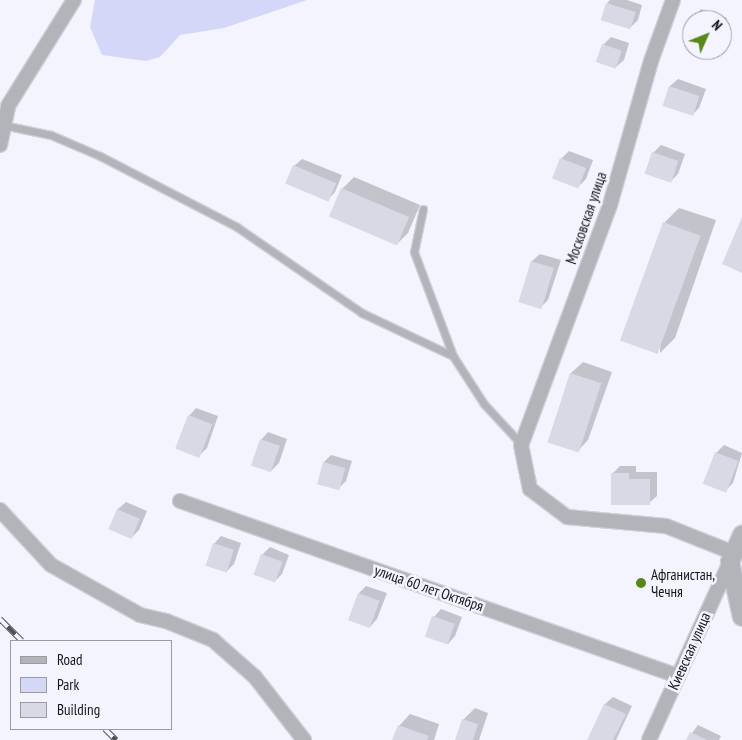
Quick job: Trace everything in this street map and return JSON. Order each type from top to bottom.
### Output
[{"type":"street","points":[[0,145],[2,125],[8,106],[74,0]]},
{"type":"street","name":"Московская улица","points":[[521,445],[610,205],[651,61],[673,0]]},
{"type":"street","points":[[521,445],[530,489],[567,517],[666,526],[735,563],[742,617]]},
{"type":"street","name":"улица 60 лет Октября","points":[[180,501],[678,676]]},
{"type":"street","points":[[0,510],[51,565],[140,615],[166,621],[213,640],[255,677],[304,740]]},
{"type":"street","name":"Киевская улица","points":[[649,740],[678,676],[735,563],[742,534]]},
{"type":"lane","points":[[2,125],[51,135],[84,149],[237,227],[362,313],[453,356]]},
{"type":"lane","points":[[423,208],[414,252],[453,356],[484,404],[521,445]]},
{"type":"green space","points":[[95,0],[307,0],[224,28],[180,35],[160,57],[146,61],[102,55],[90,27]]},
{"type":"building","points":[[606,3],[636,12],[630,29],[601,20]]},
{"type":"building","points":[[602,44],[622,51],[616,69],[596,62]]},
{"type":"building","points":[[669,86],[699,96],[693,116],[663,106]]},
{"type":"building","points":[[652,152],[678,161],[671,183],[645,174]]},
{"type":"building","points":[[560,158],[586,168],[578,189],[552,179]]},
{"type":"building","points":[[293,165],[336,183],[328,202],[285,183]]},
{"type":"building","points":[[341,188],[409,217],[397,245],[329,217]]},
{"type":"building","points":[[742,217],[742,273],[722,264]]},
{"type":"building","points":[[663,222],[701,236],[657,354],[620,340]]},
{"type":"building","points":[[531,261],[554,268],[541,309],[518,302]]},
{"type":"building","points":[[570,373],[601,383],[579,453],[547,442]]},
{"type":"building","points":[[188,415],[212,424],[199,458],[175,449]]},
{"type":"building","points":[[260,439],[280,446],[271,472],[251,465]]},
{"type":"building","points":[[715,452],[738,461],[726,493],[703,484]]},
{"type":"building","points":[[323,462],[345,468],[339,490],[317,484]]},
{"type":"building","points":[[611,473],[629,473],[629,479],[650,479],[650,505],[611,505]]},
{"type":"building","points":[[117,509],[140,519],[131,539],[108,529]]},
{"type":"building","points":[[213,543],[234,550],[227,573],[206,566]]},
{"type":"building","points":[[261,554],[283,562],[275,583],[253,575]]},
{"type":"building","points":[[358,593],[380,601],[370,628],[348,620]]},
{"type":"building","points":[[432,616],[455,624],[448,645],[425,637]]},
{"type":"building","points":[[604,704],[626,714],[613,740],[587,740]]},
{"type":"building","points":[[462,719],[478,724],[473,740],[455,740]]},
{"type":"building","points":[[398,725],[429,736],[427,740],[392,740]]},
{"type":"building","points":[[690,732],[707,740],[686,740]]},
{"type":"railway","points":[[0,619],[21,640]]},
{"type":"railway","points":[[106,730],[116,740]]},
{"type":"place","name":"Афганистан, Чечня","points":[[641,583]]}]
